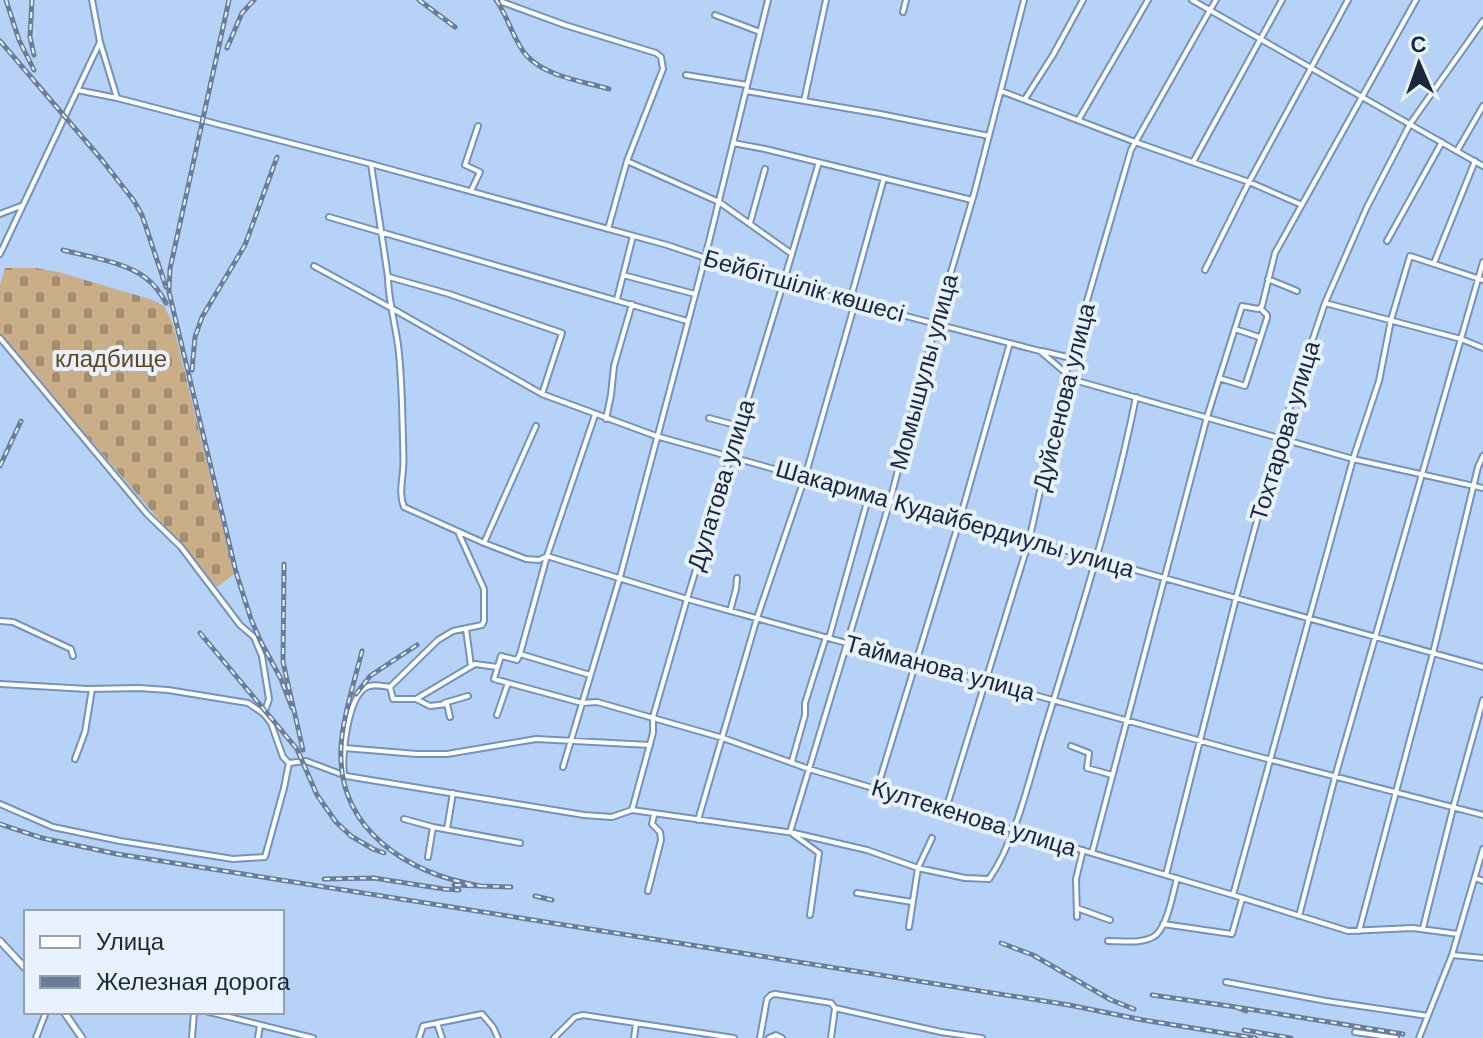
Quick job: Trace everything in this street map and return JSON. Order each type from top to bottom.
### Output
[{"type":"main road","points":[[0,941],[24,967]]},
{"type":"main road","points":[[65,1014],[82,1038]]},
{"type":"street","points":[[92,0],[100,42],[117,98]]},
{"type":"street","points":[[563,767],[620,577],[705,258],[768,0]]},
{"type":"street","points":[[804,101],[826,0]]},
{"type":"street","points":[[903,12],[906,0]]},
{"type":"street","name":"Момышулы улица","points":[[790,832],[890,501],[936,323],[973,200],[1024,0]]},
{"type":"street","points":[[1025,99],[1083,0]]},
{"type":"street","points":[[1079,119],[1148,0]]},
{"type":"street","points":[[1192,0],[1483,166]]},
{"type":"street","name":"Дуйсенова улица","points":[[946,809],[1029,541],[1066,373],[1135,142],[1216,0]]},
{"type":"street","points":[[1193,162],[1282,0]]},
{"type":"street","points":[[1205,270],[1348,0]]},
{"type":"street","points":[[1260,308],[1275,253],[1416,0]]},
{"type":"street","points":[[502,2],[661,57],[663,69],[627,161],[608,229]]},
{"type":"street","points":[[715,15],[760,32]]},
{"type":"street","name":"Тохтарова улица","points":[[1166,875],[1279,439],[1325,303],[1367,207],[1410,124],[1483,21]]},
{"type":"street","points":[[0,254],[100,42]]},
{"type":"street","points":[[686,75],[989,136]]},
{"type":"street","name":"Бейбітшілік көшесі","points":[[77,90],[471,191],[633,236],[783,284],[1040,351],[1074,380],[1353,459],[1483,488]]},
{"type":"street","points":[[1001,91],[1249,182],[1302,205]]},
{"type":"street","points":[[1457,151],[1483,106]]},
{"type":"street","points":[[471,191],[480,172],[465,165],[478,126]]},
{"type":"street","points":[[1387,241],[1442,142]]},
{"type":"street","points":[[733,143],[973,200]]},
{"type":"street","points":[[627,161],[719,202],[792,254]]},
{"type":"street","points":[[1434,264],[1475,161]]},
{"type":"street","name":"Дулатова улица","points":[[632,810],[653,733],[653,717],[687,599],[819,162]]},
{"type":"street","points":[[371,164],[393,309]]},
{"type":"street","points":[[750,223],[765,169]]},
{"type":"street","points":[[698,820],[757,618],[805,477],[884,178]]},
{"type":"street","points":[[0,214],[23,205]]},
{"type":"street","points":[[329,217],[688,322]]},
{"type":"street","points":[[617,300],[633,236]]},
{"type":"street","points":[[1233,895],[1353,459],[1379,381],[1391,320],[1410,256],[1480,279]]},
{"type":"street","points":[[1299,916],[1335,777],[1483,262]]},
{"type":"street","name":"Шакарима Кудайбердиулы улица","points":[[314,266],[542,394],[606,419],[959,522],[1483,667]]},
{"type":"street","points":[[623,275],[695,294]]},
{"type":"street","points":[[388,277],[449,294],[562,333],[542,394]]},
{"type":"street","points":[[1268,279],[1297,291]]},
{"type":"street","points":[[1325,303],[1461,339],[1483,348]]},
{"type":"street","points":[[606,419],[614,366],[632,304]]},
{"type":"street","points":[[1092,853],[1219,378],[1242,306],[1260,308],[1267,315],[1245,386],[1219,378]]},
{"type":"street","name":"Тайманова улица","points":[[393,309],[401,384],[401,491],[404,507],[526,559],[539,560],[547,556],[730,611],[1483,815]]},
{"type":"street","points":[[1235,329],[1260,338]]},
{"type":"street","points":[[0,338],[147,514],[181,547],[240,625],[254,637],[262,656],[269,699],[264,714]]},
{"type":"street","points":[[877,789],[1010,343]]},
{"type":"street","points":[[1040,351],[1071,358]]},
{"type":"street","points":[[289,763],[306,761],[345,775],[593,816],[612,817],[632,810],[790,832],[867,850],[918,868],[965,878],[989,879],[1014,829],[1097,560],[1124,458],[1136,397]]},
{"type":"street","points":[[416,699],[471,666],[479,663],[497,667],[501,656],[517,660],[547,556],[595,415]]},
{"type":"street","points":[[709,418],[739,426]]},
{"type":"street","points":[[484,543],[536,426]]},
{"type":"street","points":[[1359,931],[1483,456]]},
{"type":"street","points":[[791,762],[805,715],[805,703],[869,495]]},
{"type":"street","points":[[345,775],[344,748],[352,711],[363,689],[369,686],[390,687],[438,640],[453,631],[482,625],[484,621],[484,589],[458,531]]},
{"type":"street","points":[[730,611],[737,578]]},
{"type":"street","points":[[0,621],[13,622],[71,649],[73,656]]},
{"type":"street","points":[[466,629],[471,666]]},
{"type":"street","points":[[520,654],[591,675]]},
{"type":"street","name":"Култекенова улица","points":[[497,667],[494,679],[582,703],[597,702],[653,717],[809,769],[1348,931],[1423,928],[1458,934]]},
{"type":"street","points":[[497,715],[508,683]]},
{"type":"street","points":[[0,684],[168,690],[248,703],[271,723],[283,757],[289,763]]},
{"type":"street","points":[[390,687],[393,699],[416,699],[430,706],[468,696]]},
{"type":"street","points":[[75,759],[85,732],[92,689]]},
{"type":"street","points":[[1423,928],[1483,700]]},
{"type":"street","points":[[444,703],[450,717]]},
{"type":"street","points":[[344,748],[447,754],[536,739],[650,745]]},
{"type":"street","points":[[1071,746],[1089,753],[1087,768],[1112,775]]},
{"type":"street","points":[[0,804],[53,827],[120,841],[233,859],[265,857],[289,763]]},
{"type":"street","points":[[447,829],[453,793]]},
{"type":"street","points":[[648,891],[661,840],[660,832],[652,824],[654,814]]},
{"type":"street","points":[[404,819],[520,843]]},
{"type":"street","points":[[428,857],[433,827]]},
{"type":"street","points":[[790,832],[819,853],[810,915]]},
{"type":"street","points":[[909,927],[918,868],[932,838]]},
{"type":"street","points":[[1419,1038],[1452,955],[1483,849]]},
{"type":"street","points":[[1077,917],[1076,879],[1083,850]]},
{"type":"street","points":[[1108,941],[1140,941],[1159,933],[1177,878]]},
{"type":"street","points":[[1475,878],[1483,881]]},
{"type":"street","points":[[857,893],[912,902]]},
{"type":"street","points":[[1163,924],[1232,934],[1242,898]]},
{"type":"street","points":[[1077,908],[1110,920]]},
{"type":"street","points":[[1452,955],[1483,958]]},
{"type":"street","points":[[1226,982],[1428,1016]]},
{"type":"street","points":[[760,1038],[767,999],[771,995],[831,1003],[835,1008],[982,1038]]},
{"type":"street","points":[[831,1038],[835,1008]]},
{"type":"street","points":[[36,1038],[45,1014]]},
{"type":"street","points":[[192,1038],[194,1014]]},
{"type":"street","points":[[217,1014],[313,1038]]},
{"type":"street","points":[[419,1038],[423,1026],[482,1014],[498,1038]]},
{"type":"street","points":[[554,1038],[578,1015],[734,1038]]},
{"type":"street","points":[[437,1023],[442,1038]]},
{"type":"street","points":[[634,1038],[636,1023]]},
{"type":"street","points":[[258,1038],[260,1025]]},
{"type":"street","points":[[1355,1032],[1396,1038]]},
{"type":"street","points":[[769,1038],[776,1035],[782,1038]]},
{"type":"green space","name":"кладбище","points":[[5,268],[58,272],[164,306],[173,324],[234,574],[217,587],[0,335],[0,285]]},
{"type":"railway","points":[[6,0],[19,40],[34,70]]},
{"type":"railway","points":[[32,0],[30,37],[34,55]]},
{"type":"railway","points":[[229,0],[170,269],[169,292],[236,572],[251,619],[292,708]]},
{"type":"railway","points":[[227,48],[242,13],[254,0]]},
{"type":"railway","points":[[419,0],[455,27]]},
{"type":"railway","points":[[496,0],[522,50],[535,63],[565,77],[609,89]]},
{"type":"railway","points":[[0,41],[134,201],[142,215],[166,287]]},
{"type":"railway","points":[[192,370],[195,337],[202,317],[245,245],[277,157]]},
{"type":"railway","points":[[63,250],[118,264],[139,273],[153,284],[166,303]]},
{"type":"railway","points":[[0,466],[21,421]]},
{"type":"railway","points":[[284,564],[283,662],[303,750]]},
{"type":"railway","points":[[200,633],[297,749],[317,795],[336,822],[351,836],[384,853]]},
{"type":"railway","points":[[356,694],[370,676],[417,645]]},
{"type":"railway","points":[[362,651],[346,712],[341,748],[343,777],[351,802],[364,825],[404,859],[428,871],[481,886],[454,885]]},
{"type":"railway","points":[[0,824],[42,838],[117,854],[1069,1005],[1255,1038]]},
{"type":"railway","points":[[324,879],[374,878],[459,890]]},
{"type":"railway","points":[[481,886],[511,887]]},
{"type":"railway","points":[[535,896],[552,900]]},
{"type":"railway","points":[[1001,943],[1033,955],[1111,1000],[1134,1009]]},
{"type":"railway","points":[[1152,995],[1246,1011]]},
{"type":"railway","points":[[1236,1007],[1403,1034]]},
{"type":"railway","points":[[1244,1030],[1291,1038]]}]
